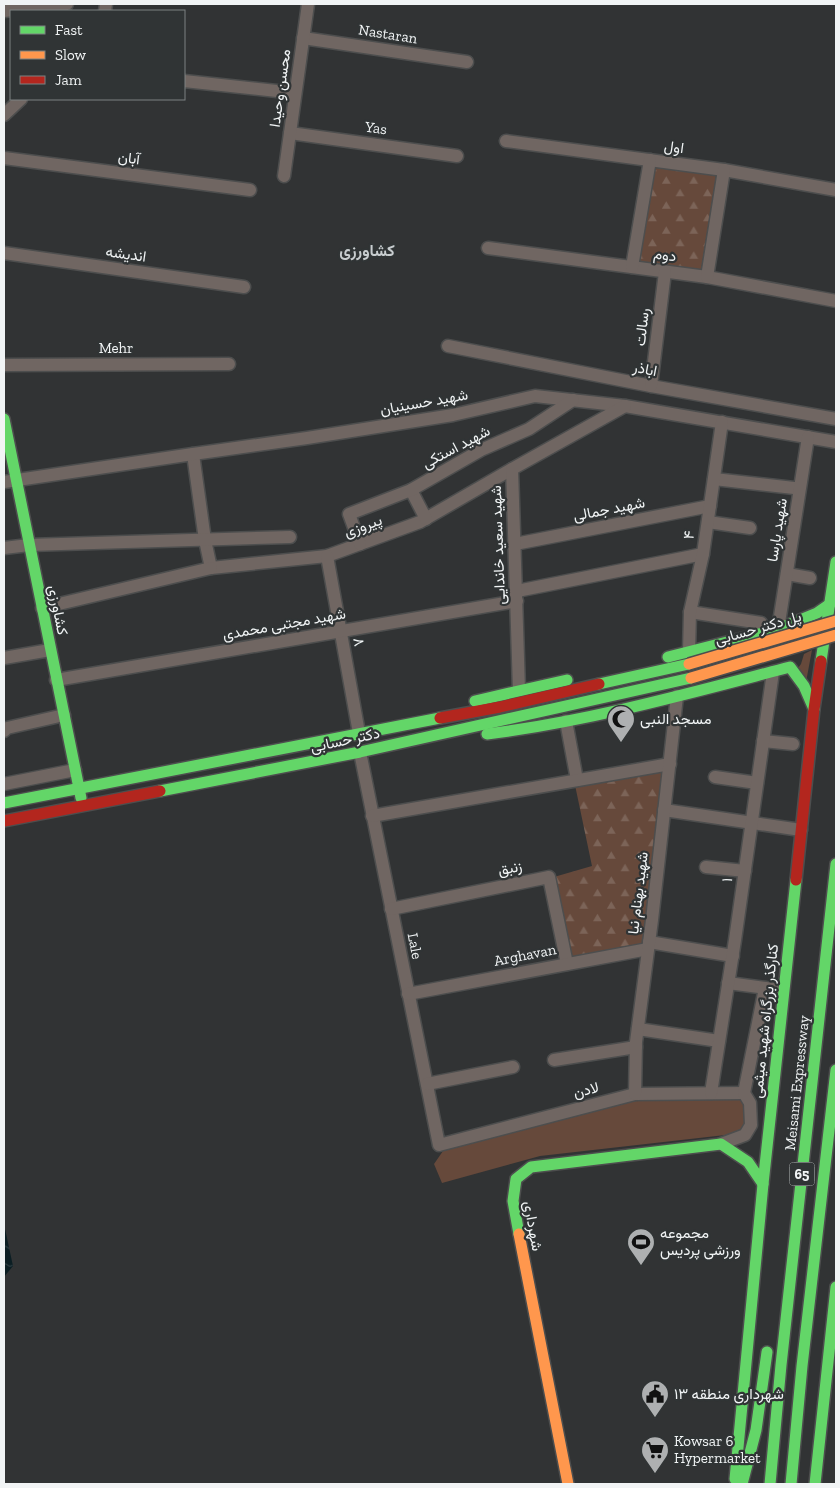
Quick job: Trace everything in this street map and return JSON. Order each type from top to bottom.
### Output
[{"type":"main road","name":"کشاورزی","points":[[4,421],[10,481],[29,545],[82,807]]},
{"type":"main road","name":"کنارگذر بزرگراه شهید میثمی","points":[[735,1484],[763,1184],[814,709],[836,562]]},
{"type":"main road","points":[[359,733],[519,690],[689,658],[782,627],[817,613],[830,604]]},
{"type":"main road","name":"پل دکتر حسابی","points":[[689,658],[836,622]]},
{"type":"main road","points":[[360,752],[566,721],[641,706],[790,667],[796,661],[800,646],[798,637],[793,631],[782,627]]},
{"type":"main road","name":"پل دکتر حسابی","points":[[691,678],[836,635]]},
{"type":"main road","name":"دکتر حسابی","points":[[4,803],[500,707],[689,658]]},
{"type":"main road","points":[[790,667],[804,686],[814,709]]},
{"type":"main road","name":"دکتر حسابی","points":[[4,821],[360,752],[691,678]]},
{"type":"main road","name":"Meisami Expressway","points":[[770,1484],[781,1365],[836,864]]},
{"type":"main road","points":[[783,1245],[810,1049],[821,1002]]},
{"type":"main road","name":"65","points":[[791,1484],[802,1366],[836,1070]]},
{"type":"main road","points":[[721,1144],[748,1162],[763,1184]]},
{"type":"main road","name":"شهرداری","points":[[568,1484],[512,1201],[516,1179],[531,1167],[721,1144]]},
{"type":"main road","points":[[815,1484],[836,1287]]},
{"type":"main road","points":[[742,1484],[756,1430],[769,1342]]},
{"type":"main road","points":[[825,1484],[836,1385]]},
{"type":"street","points":[[10,8],[67,4]]},
{"type":"street","name":"محسن وحیدا","points":[[284,176],[308,4]]},
{"type":"street","name":"Nastaran","points":[[304,38],[467,62]]},
{"type":"street","points":[[185,81],[295,92]]},
{"type":"street","points":[[4,114],[20,100]]},
{"type":"street","name":"Yas","points":[[290,132],[457,156]]},
{"type":"street","name":"اول","points":[[506,141],[724,170],[836,190]]},
{"type":"street","name":"آبان","points":[[4,158],[250,190]]},
{"type":"street","points":[[632,267],[650,160]]},
{"type":"street","points":[[707,277],[724,170]]},
{"type":"street","name":"دوم","points":[[488,248],[707,277],[836,301]]},
{"type":"street","name":"اندیشه","points":[[4,253],[244,287]]},
{"type":"street","name":"رسالت","points":[[651,386],[665,272]]},
{"type":"street","name":"اباذر","points":[[448,346],[651,386],[836,419]]},
{"type":"street","name":"Mehr","points":[[4,365],[229,364]]},
{"type":"street","name":"شهید حسینیان","points":[[10,481],[453,415],[535,396],[624,406],[836,442]]},
{"type":"street","name":"شهید استکی","points":[[360,544],[349,514],[410,490],[481,450],[529,428],[573,400]]},
{"type":"street","name":"شهید سعید خاندایی","points":[[519,690],[512,469],[624,406]]},
{"type":"street","name":"۴","points":[[689,658],[690,612],[703,554],[722,422]]},
{"type":"street","name":"شهید پارسا","points":[[782,627],[787,574],[808,437]]},
{"type":"street","points":[[192,454],[211,568]]},
{"type":"street","name":"پیروزی","points":[[42,608],[211,568],[327,556],[426,520],[512,469]]},
{"type":"street","points":[[714,479],[794,488]]},
{"type":"street","points":[[410,490],[426,520]]},
{"type":"street","name":"شهید جمالی","points":[[515,544],[710,506]]},
{"type":"street","points":[[708,522],[750,528]]},
{"type":"street","points":[[4,548],[29,545],[290,537]]},
{"type":"street","name":"شهید مجتبی محمدی","points":[[56,680],[340,631],[517,596],[703,554]]},
{"type":"street","name":"۸","points":[[327,556],[359,733]]},
{"type":"street","points":[[787,574],[810,578]]},
{"type":"street","points":[[690,612],[761,623]]},
{"type":"street","points":[[4,658],[50,650]]},
{"type":"street","name":"۱","points":[[711,1092],[733,956],[773,672]]},
{"type":"street","name":"شهید بهنام نیا","points":[[635,1094],[636,1047],[677,696]]},
{"type":"street","points":[[4,730],[64,715]]},
{"type":"street","points":[[566,721],[577,780]]},
{"type":"street","points":[[763,741],[793,744]]},
{"type":"street","name":"Lale","points":[[360,752],[440,1145]]},
{"type":"street","points":[[372,816],[670,764]]},
{"type":"street","points":[[4,784],[75,770]]},
{"type":"street","points":[[715,777],[757,783]]},
{"type":"street","points":[[664,810],[801,830]]},
{"type":"street","points":[[706,866],[745,871]]},
{"type":"street","name":"زنبق","points":[[391,909],[549,877],[567,964]]},
{"type":"street","name":"Arghavan","points":[[408,994],[567,964],[648,945],[733,956]]},
{"type":"street","points":[[728,983],[784,991]]},
{"type":"street","points":[[721,1144],[745,1135],[751,1125],[750,1103],[744,1093],[765,988]]},
{"type":"street","points":[[638,1029],[720,1041]]},
{"type":"street","points":[[554,1060],[636,1047]]},
{"type":"street","points":[[427,1084],[513,1067]]},
{"type":"street","name":"لادن","points":[[440,1145],[635,1094],[744,1093]]},
{"type":"green space","points":[[654,167],[716,176],[701,270],[638,261]]},
{"type":"green space","points":[[812,650],[806,682],[796,671],[801,664],[804,654]]},
{"type":"green space","points":[[663,770],[644,944],[571,959],[554,877],[592,866],[575,785]]},
{"type":"green space","points":[[739,1097],[747,1105],[749,1123],[743,1133],[540,1156],[442,1183],[434,1164],[443,1151],[635,1101]]},
{"type":"water","points":[[4,1224],[13,1266],[4,1277]]},
{"type":"traffic: fast","points":[[4,419],[81,798]]},
{"type":"traffic: fast","points":[[821,661],[836,562]]},
{"type":"traffic: fast","points":[[668,657],[778,629],[817,613],[830,604]]},
{"type":"traffic: fast","points":[[599,684],[689,664]]},
{"type":"traffic: fast","points":[[487,734],[602,714],[790,667],[804,686],[814,709]]},
{"type":"traffic: fast","points":[[160,791],[360,752],[691,678]]},
{"type":"traffic: fast","points":[[475,701],[567,680]]},
{"type":"traffic: fast","points":[[4,803],[440,718]]},
{"type":"traffic: fast","points":[[770,1484],[781,1365],[836,864]]},
{"type":"traffic: fast","points":[[735,1479],[763,1184],[796,880]]},
{"type":"traffic: fast","points":[[791,1484],[802,1366],[836,1070]]},
{"type":"traffic: fast","points":[[519,1234],[513,1201],[516,1179],[531,1167],[721,1144],[748,1162],[763,1184]]},
{"type":"traffic: fast","points":[[815,1484],[836,1287]]},
{"type":"traffic: fast","points":[[742,1484],[756,1430],[767,1352]]},
{"type":"traffic: slow","points":[[689,664],[836,621]]},
{"type":"traffic: slow","points":[[691,678],[836,635]]},
{"type":"traffic: slow","points":[[519,1234],[568,1484]]},
{"type":"traffic: jam","points":[[796,880],[814,709],[821,661]]},
{"type":"traffic: jam","points":[[440,718],[500,707],[599,684]]},
{"type":"traffic: jam","points":[[4,821],[160,791]]},
{"type":"place","name":"مسجد النبی","points":[[621,743]]},
{"type":"place","name":"مجموعه ورزشی پردیس","points":[[641,1266]]},
{"type":"place","name":"شهرداری منطقه ۱۳","points":[[655,1418]]},
{"type":"place","name":"Kowsar 6 Hypermarket","points":[[655,1474]]},
{"type":"district","name":"کشاورزی","points":[[367,250]]}]
